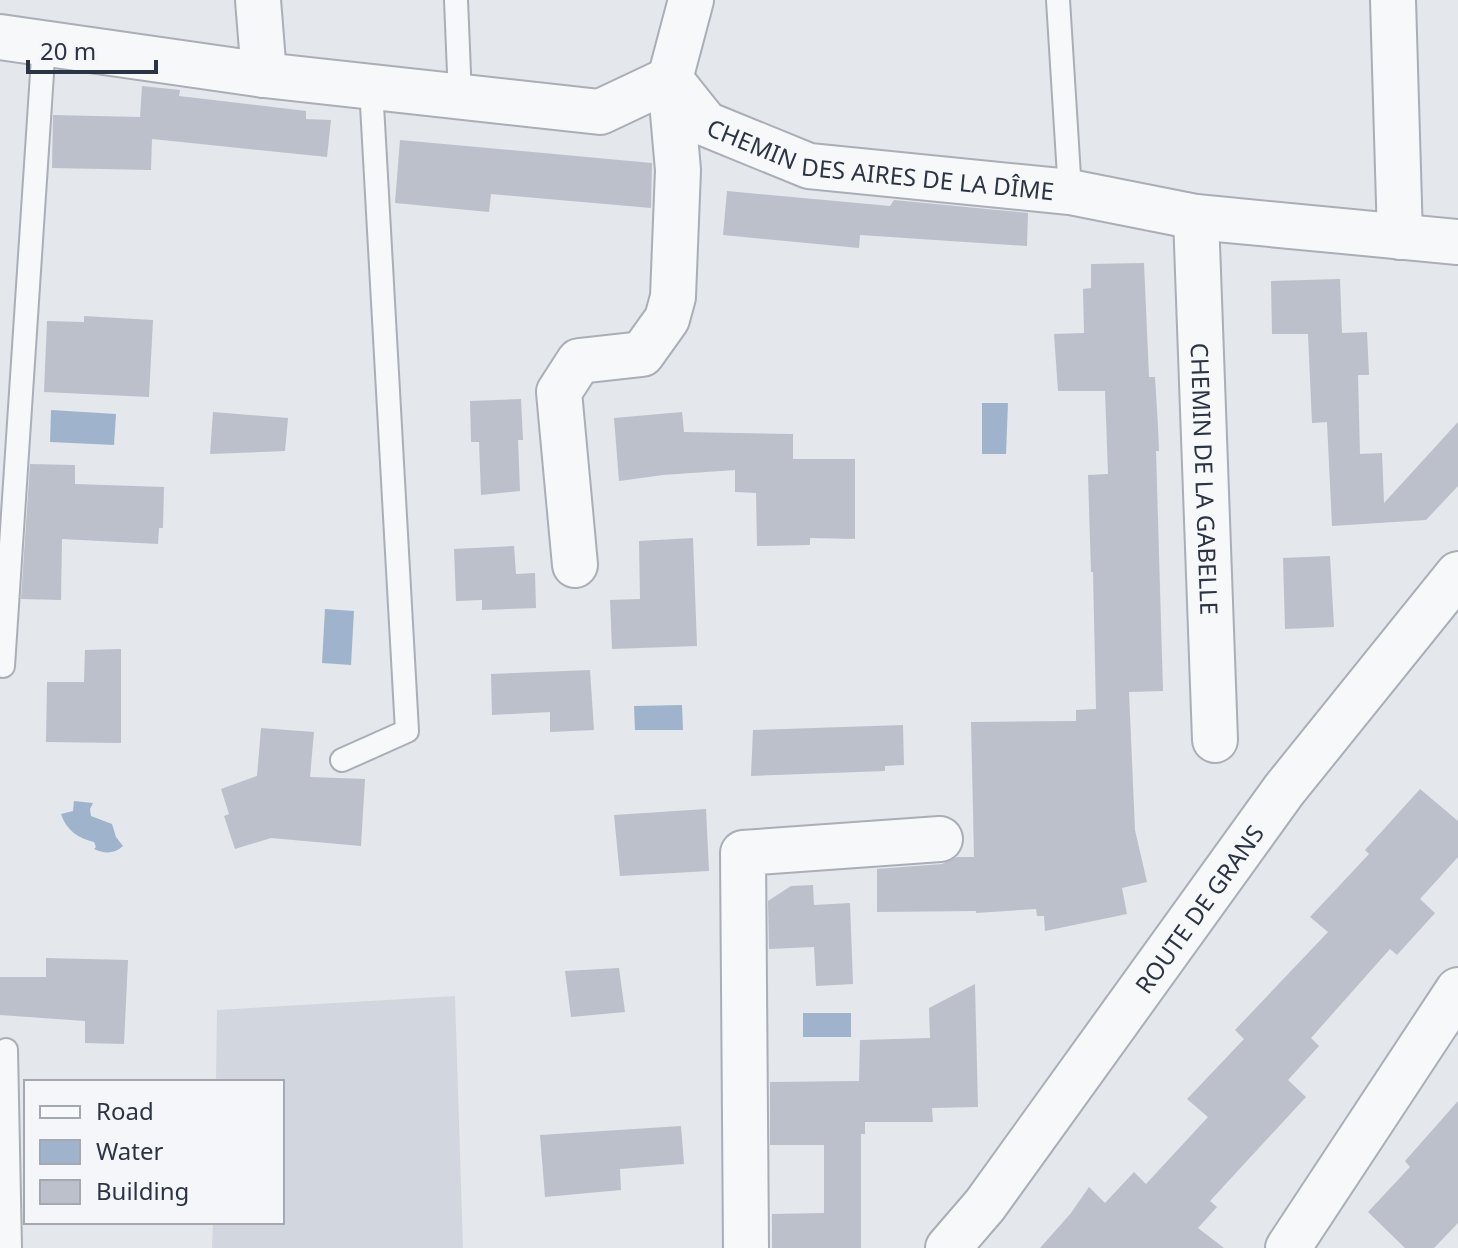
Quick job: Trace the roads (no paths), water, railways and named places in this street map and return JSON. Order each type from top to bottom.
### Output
[{"type":"street","points":[[258,0],[264,75]]},
{"type":"street","points":[[575,565],[559,392],[579,361],[642,354],[667,319],[673,297],[678,170],[670,79],[691,0]]},
{"type":"street","points":[[1393,0],[1400,237]]},
{"type":"street","points":[[0,37],[264,75],[600,112],[670,79]]},
{"type":"street","name":"CHEMIN DES AIRES DE LA DÎME","points":[[670,79],[706,124],[809,166],[1070,192],[1196,217],[1458,242]]},
{"type":"street","name":"CHEMIN DE LA GABELLE","points":[[1196,217],[1215,740]]},
{"type":"street","name":"ROUTE DE GRANS","points":[[948,1248],[985,1205],[1284,790],[1458,574]]},
{"type":"street","points":[[746,1248],[743,853],[940,839]]},
{"type":"street","points":[[1293,1246],[1458,990]]},
{"type":"lane","points":[[456,0],[460,97]]},
{"type":"lane","points":[[1058,0],[1070,192]]},
{"type":"lane","points":[[3,666],[44,43]]},
{"type":"lane","points":[[342,760],[407,731],[371,87]]},
{"type":"lane","points":[[6,1050],[10,1248]]},
{"type":"water","points":[[982,403],[1008,403],[1006,454],[982,454]]},
{"type":"water","points":[[51,410],[116,414],[114,445],[50,442]]},
{"type":"water","points":[[325,609],[354,611],[351,665],[322,663]]},
{"type":"water","points":[[682,705],[683,730],[635,730],[634,706]]},
{"type":"water","points":[[74,801],[93,803],[91,816],[112,824],[123,846],[113,852],[102,852],[94,849],[94,842],[74,833],[61,814],[73,811]]},
{"type":"water","points":[[803,1013],[851,1013],[851,1037],[803,1037]]}]
